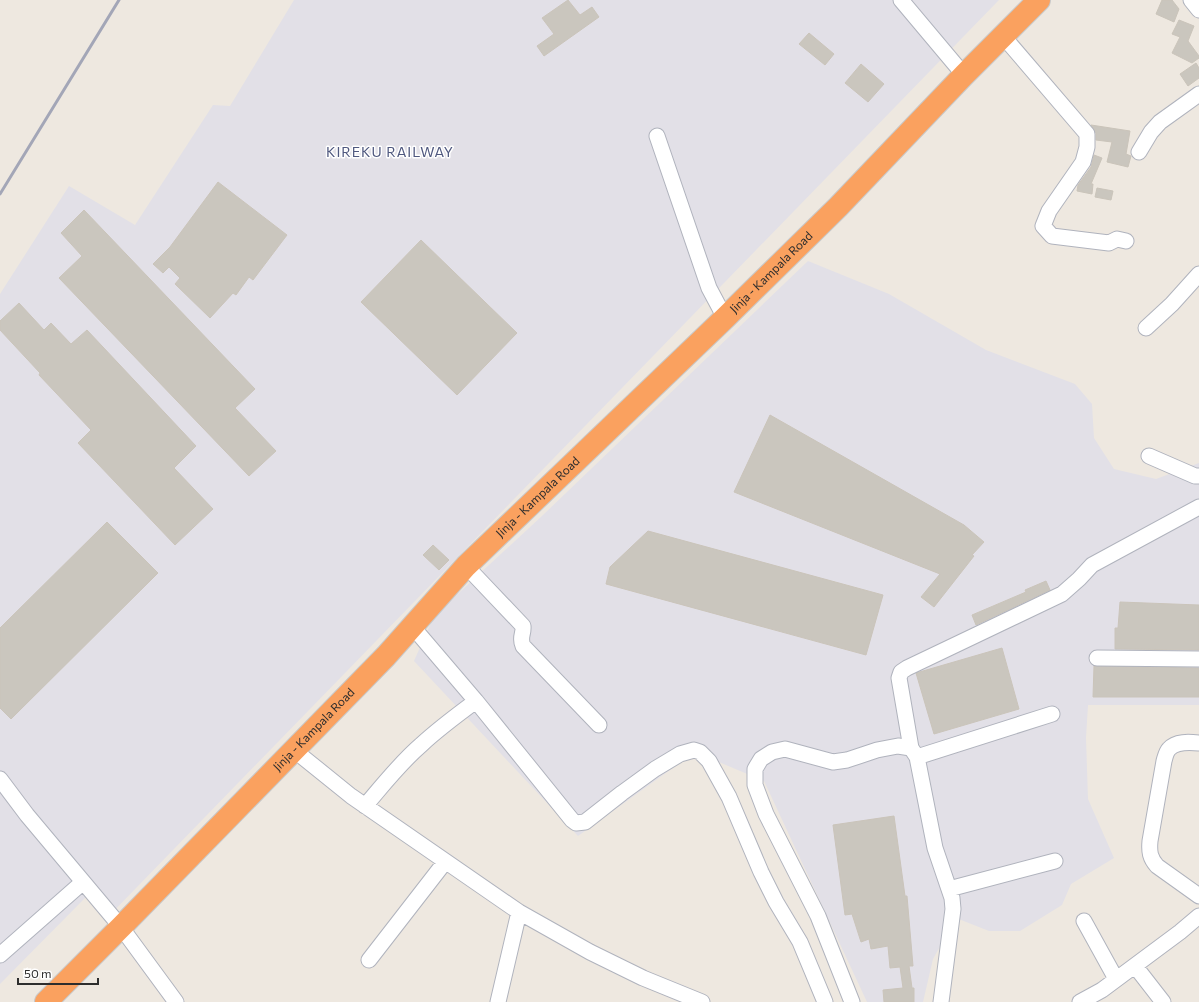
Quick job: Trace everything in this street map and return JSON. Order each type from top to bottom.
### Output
[{"type":"highway","name":"Jinja - Kampala Road","points":[[46,1002],[386,656],[466,566],[725,318],[838,207],[964,75],[1039,0]]},
{"type":"street","points":[[900,0],[964,75]]},
{"type":"street","points":[[1191,0],[1199,10]]},
{"type":"street","points":[[1003,36],[1087,134],[1087,147],[1083,162],[1049,211],[1043,226],[1052,236],[1108,243],[1117,239],[1126,242]]},
{"type":"street","points":[[1139,152],[1151,132],[1160,122],[1199,94]]},
{"type":"street","points":[[657,136],[709,288],[725,318]]},
{"type":"street","points":[[1146,328],[1172,304],[1199,274]]},
{"type":"street","points":[[1149,456],[1195,476],[1199,476]]},
{"type":"street","points":[[941,1002],[953,909],[952,898],[935,848],[899,678],[901,672],[1062,594],[1092,565],[1199,507]]},
{"type":"street","points":[[466,566],[523,626],[524,630],[521,640],[523,646],[599,725]]},
{"type":"street","points":[[412,626],[476,701],[576,823],[586,822],[627,789],[655,769],[680,754],[694,750],[706,756],[729,797],[766,884],[800,942],[826,1002]]},
{"type":"street","points":[[1096,658],[1199,659]]},
{"type":"street","points":[[365,806],[393,773],[420,746],[476,701]]},
{"type":"street","points":[[852,1002],[818,916],[766,814],[755,785],[755,769],[761,759],[772,752],[784,749],[833,762],[847,760],[877,750],[898,746],[914,752],[1052,714]]},
{"type":"street","points":[[1199,743],[1189,742],[1176,744],[1168,750],[1164,761],[1152,827],[1149,853],[1157,866],[1199,896]]},
{"type":"street","points":[[294,750],[365,806],[519,912],[629,972],[702,1002]]},
{"type":"street","points":[[0,779],[27,815],[121,927],[176,1002]]},
{"type":"street","points":[[949,889],[1055,861]]},
{"type":"street","points":[[370,960],[445,862]]},
{"type":"street","points":[[0,955],[83,882]]},
{"type":"street","points":[[498,1002],[519,912]]},
{"type":"street","points":[[1080,1002],[1102,990],[1199,916]]},
{"type":"street","points":[[1084,921],[1116,979]]},
{"type":"street","points":[[1135,966],[1163,1002]]},
{"type":"shaded area","points":[[294,0],[999,0],[105,920],[87,896],[0,984],[0,294],[69,186],[135,225],[213,105],[230,106]]},
{"type":"shaded area","points":[[808,261],[889,294],[986,350],[1075,384],[1092,404],[1094,438],[1114,469],[1156,479],[1199,463],[1199,705],[1088,705],[1086,738],[1088,799],[1114,858],[1071,884],[1062,905],[1020,931],[989,931],[956,918],[933,959],[923,1002],[867,1002],[764,781],[695,752],[578,836],[414,661],[434,616],[543,515]]},
{"type":"building","points":[[568,0],[580,15],[592,7],[599,17],[544,56],[537,46],[554,34],[542,18]]},
{"type":"building","points":[[1162,0],[1172,0],[1179,9],[1174,22],[1156,14]]},
{"type":"building","points":[[1179,20],[1194,26],[1188,41],[1199,58],[1192,63],[1172,53],[1180,37],[1172,34]]},
{"type":"building","points":[[809,33],[834,54],[825,65],[799,44]]},
{"type":"building","points":[[1196,63],[1199,68],[1199,78],[1188,86],[1180,74]]},
{"type":"building","points":[[861,64],[884,84],[868,102],[845,83]]},
{"type":"building","points":[[1091,125],[1130,131],[1126,154],[1131,156],[1128,167],[1107,162],[1112,142],[1096,140],[1096,133]]},
{"type":"building","points":[[1094,155],[1102,158],[1091,184],[1093,184],[1092,194],[1077,191],[1078,185],[1091,167]]},
{"type":"building","points":[[218,182],[287,235],[253,280],[249,277],[236,295],[233,293],[210,318],[175,284],[180,278],[169,267],[163,273],[153,264],[170,247]]},
{"type":"building","points":[[1097,188],[1113,191],[1111,200],[1095,197]]},
{"type":"building","points":[[84,210],[255,389],[235,408],[276,451],[249,476],[59,278],[82,256],[61,233]]},
{"type":"building","points":[[421,240],[517,333],[457,395],[361,302]]},
{"type":"building","points":[[19,303],[44,330],[51,323],[71,344],[87,330],[196,446],[174,468],[213,509],[175,545],[78,443],[91,430],[39,375],[40,373],[0,330],[0,321]]},
{"type":"building","points":[[770,415],[964,525],[984,542],[972,555],[974,556],[934,607],[921,597],[940,574],[734,492]]},
{"type":"building","points":[[107,522],[158,573],[11,719],[0,708],[0,628]]},
{"type":"building","points":[[648,531],[883,595],[866,655],[606,584],[610,567]]},
{"type":"building","points":[[433,545],[449,560],[439,570],[423,555]]},
{"type":"building","points":[[1046,581],[1050,590],[976,625],[972,615],[1026,592],[1025,590]]},
{"type":"building","points":[[1120,602],[1199,605],[1199,650],[1115,649],[1115,628],[1118,628]]},
{"type":"building","points":[[1002,648],[1019,709],[934,734],[916,673]]},
{"type":"building","points":[[1094,666],[1199,668],[1199,697],[1093,697]]},
{"type":"building","points":[[894,816],[905,896],[907,896],[913,966],[909,966],[912,988],[914,988],[914,1002],[884,1002],[883,990],[903,988],[900,967],[890,968],[888,946],[871,949],[869,939],[861,942],[852,914],[845,915],[833,825]]},
{"type":"railway","points":[[0,194],[119,0]]},
{"type":"district","name":"KIREKU RAILWAY","points":[[390,152]]}]
